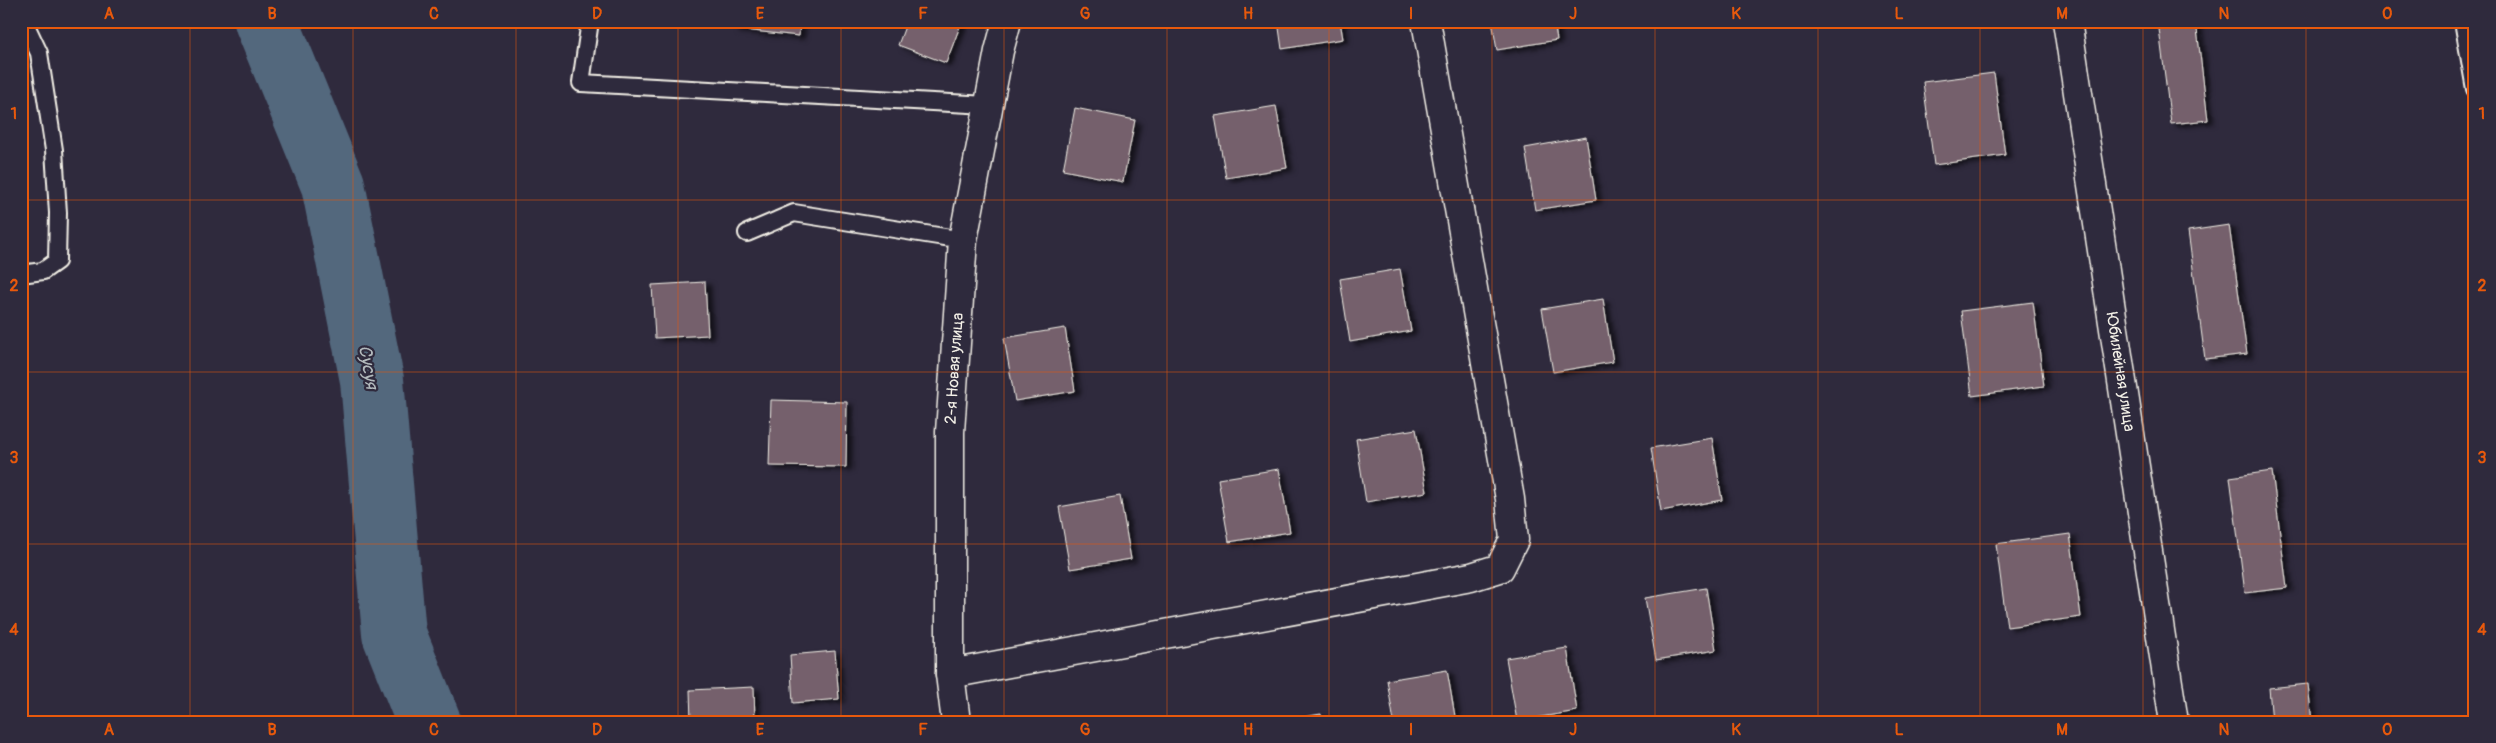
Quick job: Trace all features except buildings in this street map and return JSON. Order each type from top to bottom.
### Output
[{"type":"street","name":"2-я Новая улица","points":[[956,722],[950,674],[950,432],[963,240],[988,105],[1007,21]]},
{"type":"street","points":[[950,674],[1471,577],[1500,568],[1514,540],[1510,499],[1426,21]]},
{"type":"street","name":"Юбилейная улица","points":[[2067,21],[2174,722]]},
{"type":"lane","points":[[21,274],[43,271],[57,262],[58,213],[54,150],[39,53],[24,21]]},
{"type":"lane","points":[[590,21],[581,84],[988,105]]},
{"type":"lane","points":[[2463,21],[2475,89]]},
{"type":"lane","points":[[747,233],[794,213],[963,240]]},
{"type":"waterway","name":"Сусуя","points":[[266,21],[333,185],[372,380],[394,634],[429,722]]}]
